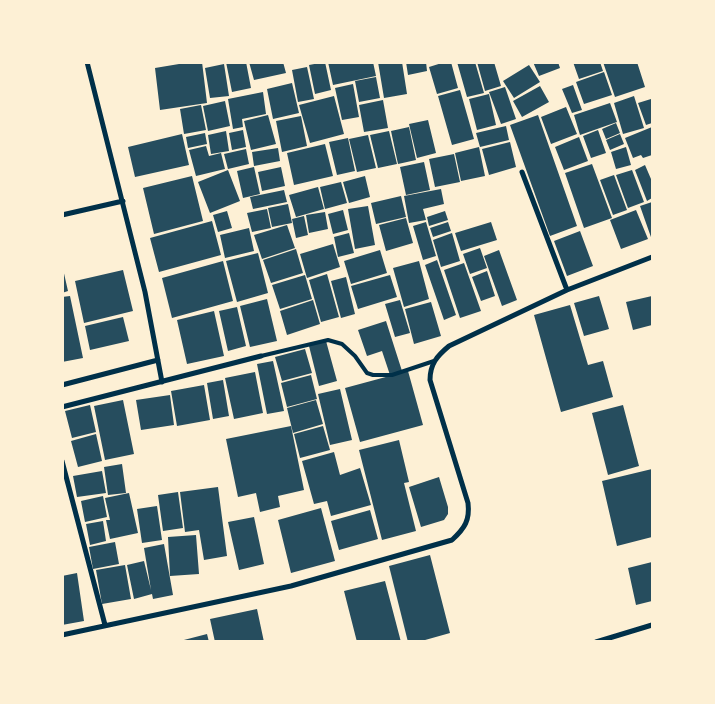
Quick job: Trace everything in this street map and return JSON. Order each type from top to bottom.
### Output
[{"type":"street","points":[[87,62],[145,292],[162,382]]},
{"type":"street","points":[[522,172],[567,290]]},
{"type":"street","points":[[62,214],[123,201]]},
{"type":"street","points":[[62,635],[291,586],[452,540],[460,532],[470,514],[430,380],[430,370],[434,361],[449,346],[567,290],[652,257]]},
{"type":"street","points":[[62,407],[261,356]]},
{"type":"street","points":[[62,385],[158,360]]},
{"type":"street","points":[[62,461],[105,626]]},
{"type":"street","points":[[596,642],[652,625]]},
{"type":"lane","points":[[261,356],[328,340],[342,344],[356,356],[367,372],[373,375],[392,375],[434,361]]},
{"type":"building","points":[[202,62],[207,103],[160,110],[155,68]]},
{"type":"building","points":[[226,62],[246,62],[251,88],[232,92]]},
{"type":"building","points":[[249,62],[283,62],[286,73],[254,80]]},
{"type":"building","points":[[325,62],[331,90],[315,94],[309,65]]},
{"type":"building","points":[[328,62],[373,62],[376,76],[333,85]]},
{"type":"building","points":[[378,62],[402,62],[407,94],[384,98]]},
{"type":"building","points":[[406,62],[426,62],[427,71],[408,75]]},
{"type":"building","points":[[451,62],[458,88],[437,94],[429,67]]},
{"type":"building","points":[[457,62],[475,62],[484,93],[467,97]]},
{"type":"building","points":[[477,62],[494,62],[501,86],[485,91]]},
{"type":"building","points":[[533,62],[558,62],[560,68],[539,76]]},
{"type":"building","points":[[573,62],[600,62],[603,71],[579,79]]},
{"type":"building","points":[[603,62],[637,62],[645,87],[615,97]]},
{"type":"building","points":[[224,64],[229,96],[210,98],[205,68]]},
{"type":"building","points":[[529,65],[540,82],[514,98],[503,81]]},
{"type":"building","points":[[307,67],[314,99],[298,102],[292,70]]},
{"type":"building","points":[[604,72],[612,95],[584,104],[576,82]]},
{"type":"building","points":[[376,77],[380,98],[359,102],[355,81]]},
{"type":"building","points":[[292,83],[299,113],[273,119],[267,89]]},
{"type":"building","points":[[353,84],[359,117],[342,120],[335,88]]},
{"type":"building","points":[[573,85],[582,110],[572,113],[562,89]]},
{"type":"building","points":[[540,86],[549,102],[522,117],[513,101]]},
{"type":"building","points":[[505,87],[516,119],[501,124],[489,92]]},
{"type":"building","points":[[460,90],[474,139],[452,145],[438,96]]},
{"type":"building","points":[[263,92],[266,114],[242,119],[243,127],[233,129],[228,99]]},
{"type":"building","points":[[489,94],[496,125],[477,130],[469,99]]},
{"type":"building","points":[[334,96],[344,134],[310,143],[299,105]]},
{"type":"building","points":[[634,96],[644,128],[623,134],[614,103]]},
{"type":"building","points":[[651,99],[652,123],[646,125],[638,103]]},
{"type":"building","points":[[383,100],[388,128],[364,132],[359,105]]},
{"type":"building","points":[[225,101],[230,126],[208,131],[203,106]]},
{"type":"building","points":[[610,103],[617,122],[580,135],[574,115]]},
{"type":"building","points":[[201,105],[206,130],[184,134],[180,109]]},
{"type":"building","points":[[566,107],[577,134],[551,144],[541,117]]},
{"type":"building","points":[[268,115],[276,144],[251,150],[244,121]]},
{"type":"building","points":[[538,115],[577,226],[550,236],[510,125]]},
{"type":"building","points":[[301,116],[307,146],[282,152],[276,121]]},
{"type":"building","points":[[428,120],[436,153],[417,158],[409,124]]},
{"type":"building","points":[[616,123],[620,133],[606,139],[602,129]]},
{"type":"building","points":[[506,126],[509,140],[480,147],[476,133]]},
{"type":"building","points":[[409,127],[416,160],[398,164],[391,131]]},
{"type":"building","points":[[652,127],[652,155],[643,158],[641,155],[633,158],[625,138]]},
{"type":"building","points":[[243,130],[246,147],[232,150],[229,133]]},
{"type":"building","points":[[598,130],[606,153],[591,158],[583,136]]},
{"type":"building","points":[[226,131],[229,151],[211,154],[208,135]]},
{"type":"building","points":[[389,131],[397,164],[378,168],[370,135]]},
{"type":"building","points":[[205,133],[207,144],[188,148],[186,137]]},
{"type":"building","points":[[182,134],[189,165],[135,177],[128,147]]},
{"type":"building","points":[[620,134],[624,144],[610,150],[606,140]]},
{"type":"building","points":[[368,135],[376,168],[357,172],[349,139]]},
{"type":"building","points":[[579,137],[588,161],[564,170],[555,147]]},
{"type":"building","points":[[348,138],[355,171],[337,175],[329,142]]},
{"type":"building","points":[[510,142],[516,167],[489,175],[482,149]]},
{"type":"building","points":[[325,144],[333,176],[294,185],[287,153]]},
{"type":"building","points":[[206,146],[209,156],[221,153],[225,169],[196,176],[189,150]]},
{"type":"building","points":[[479,147],[485,176],[461,181],[455,153]]},
{"type":"building","points":[[626,147],[631,165],[616,169],[611,152]]},
{"type":"building","points":[[278,148],[280,161],[254,166],[252,152]]},
{"type":"building","points":[[246,149],[249,164],[228,169],[224,154]]},
{"type":"building","points":[[454,154],[460,182],[435,187],[429,159]]},
{"type":"building","points":[[424,162],[430,190],[406,195],[400,167]]},
{"type":"building","points":[[592,164],[612,218],[584,228],[565,173]]},
{"type":"building","points":[[645,165],[652,178],[652,198],[647,201],[635,170]]},
{"type":"building","points":[[254,167],[260,194],[243,198],[237,171]]},
{"type":"building","points":[[281,167],[285,186],[262,191],[258,172]]},
{"type":"building","points":[[228,170],[240,201],[210,213],[198,182]]},
{"type":"building","points":[[632,170],[644,202],[628,208],[616,175]]},
{"type":"building","points":[[614,175],[627,210],[613,215],[600,180]]},
{"type":"building","points":[[192,176],[203,221],[154,234],[143,188]]},
{"type":"building","points":[[365,176],[370,197],[349,203],[343,182]]},
{"type":"building","points":[[341,182],[347,203],[325,209],[320,187]]},
{"type":"building","points":[[318,187],[324,209],[296,217],[289,195]]},
{"type":"building","points":[[441,189],[444,204],[423,209],[426,220],[409,223],[404,196]]},
{"type":"building","points":[[284,190],[287,202],[253,209],[250,197]]},
{"type":"building","points":[[401,196],[406,217],[376,224],[371,203]]},
{"type":"building","points":[[652,202],[652,240],[640,206]]},
{"type":"building","points":[[288,204],[292,223],[272,227],[268,208]]},
{"type":"building","points":[[368,206],[375,245],[355,249],[348,209]]},
{"type":"building","points":[[267,209],[271,228],[252,232],[247,213]]},
{"type":"building","points":[[343,210],[348,230],[333,234],[328,214]]},
{"type":"building","points":[[636,210],[648,239],[621,249],[610,220]]},
{"type":"building","points":[[227,211],[232,228],[218,232],[213,215]]},
{"type":"building","points":[[445,211],[448,220],[429,226],[427,217]]},
{"type":"building","points":[[325,212],[328,229],[309,233],[306,215]]},
{"type":"building","points":[[304,216],[308,235],[296,238],[292,219]]},
{"type":"building","points":[[406,218],[413,243],[386,251],[379,225]]},
{"type":"building","points":[[212,221],[221,255],[159,272],[150,238]]},
{"type":"building","points":[[426,222],[436,256],[423,260],[413,226]]},
{"type":"building","points":[[448,222],[451,231],[433,237],[430,228]]},
{"type":"building","points":[[491,222],[497,240],[461,251],[455,233]]},
{"type":"building","points":[[287,225],[295,248],[262,259],[254,235]]},
{"type":"building","points":[[249,228],[254,251],[225,258],[220,235]]},
{"type":"building","points":[[580,231],[593,266],[567,276],[554,241]]},
{"type":"building","points":[[349,233],[354,253],[338,257],[334,237]]},
{"type":"building","points":[[452,233],[460,261],[441,267],[433,240]]},
{"type":"building","points":[[333,244],[340,267],[307,278],[300,254]]},
{"type":"building","points":[[480,248],[487,268],[470,274],[463,254]]},
{"type":"building","points":[[296,249],[303,273],[271,283],[263,260]]},
{"type":"building","points":[[380,250],[387,273],[351,284],[344,261]]},
{"type":"building","points":[[499,250],[517,300],[502,306],[484,256]]},
{"type":"building","points":[[258,253],[268,293],[237,302],[226,261]]},
{"type":"building","points":[[437,260],[456,315],[444,320],[425,265]]},
{"type":"building","points":[[223,261],[233,301],[172,318],[162,278]]},
{"type":"building","points":[[419,261],[429,299],[404,307],[393,268]]},
{"type":"building","points":[[464,263],[481,311],[460,318],[444,270]]},
{"type":"building","points":[[62,270],[68,291],[62,293]]},
{"type":"building","points":[[123,270],[133,311],[84,323],[75,281]]},
{"type":"building","points":[[487,271],[495,296],[481,301],[472,277]]},
{"type":"building","points":[[327,274],[339,317],[321,322],[309,280]]},
{"type":"building","points":[[305,275],[312,299],[280,309],[272,285]]},
{"type":"building","points":[[390,275],[397,297],[358,309],[351,286]]},
{"type":"building","points":[[346,277],[355,314],[341,318],[331,281]]},
{"type":"building","points":[[70,296],[83,358],[62,362],[62,297]]},
{"type":"building","points":[[599,296],[609,329],[584,336],[574,303]]},
{"type":"building","points":[[652,296],[652,325],[633,330],[626,302]]},
{"type":"building","points":[[267,299],[277,341],[250,347],[240,306]]},
{"type":"building","points":[[313,300],[320,324],[287,335],[280,311]]},
{"type":"building","points":[[400,300],[410,333],[395,337],[385,304]]},
{"type":"building","points":[[431,302],[441,336],[414,344],[405,309]]},
{"type":"building","points":[[570,305],[588,365],[603,361],[613,397],[561,412],[534,315]]},
{"type":"building","points":[[237,307],[246,346],[228,351],[219,311]]},
{"type":"building","points":[[214,311],[224,356],[187,364],[177,320]]},
{"type":"building","points":[[123,317],[129,341],[90,350],[85,326]]},
{"type":"building","points":[[386,321],[402,371],[390,375],[382,351],[367,356],[358,330]]},
{"type":"building","points":[[326,341],[337,381],[319,386],[309,346]]},
{"type":"building","points":[[305,349],[312,373],[282,381],[275,357]]},
{"type":"building","points":[[273,361],[284,411],[267,414],[257,364]]},
{"type":"building","points":[[408,371],[423,425],[360,442],[345,388]]},
{"type":"building","points":[[255,372],[263,413],[234,419],[225,378]]},
{"type":"building","points":[[311,375],[317,399],[287,407],[281,383]]},
{"type":"building","points":[[223,380],[229,416],[213,419],[207,383]]},
{"type":"building","points":[[204,385],[210,420],[177,426],[171,391]]},
{"type":"building","points":[[340,389],[352,440],[330,445],[318,394]]},
{"type":"building","points":[[170,395],[174,425],[141,430],[136,400]]},
{"type":"building","points":[[123,400],[134,454],[105,460],[94,406]]},
{"type":"building","points":[[316,400],[323,424],[293,433],[287,408]]},
{"type":"building","points":[[90,405],[96,432],[72,438],[65,411]]},
{"type":"building","points":[[623,405],[639,466],[608,475],[592,413]]},
{"type":"building","points":[[291,426],[304,490],[278,496],[280,507],[260,512],[256,493],[238,497],[226,439]]},
{"type":"building","points":[[323,426],[330,450],[300,458],[294,434]]},
{"type":"building","points":[[96,434],[102,461],[78,467],[71,441]]},
{"type":"building","points":[[399,440],[409,482],[404,483],[416,531],[382,540],[359,450]]},
{"type":"building","points":[[334,452],[340,475],[360,468],[371,505],[331,516],[327,501],[314,504],[302,461]]},
{"type":"building","points":[[122,464],[126,493],[108,495],[104,467]]},
{"type":"building","points":[[652,469],[652,537],[617,546],[602,481]]},
{"type":"building","points":[[102,471],[106,493],[77,497],[73,476]]},
{"type":"building","points":[[439,477],[448,507],[448,514],[444,520],[421,527],[409,487]]},
{"type":"building","points":[[218,487],[227,556],[204,560],[199,530],[185,532],[180,492]]},
{"type":"building","points":[[178,492],[183,528],[163,531],[158,495]]},
{"type":"building","points":[[129,493],[138,533],[110,539],[106,520],[110,520],[105,498]]},
{"type":"building","points":[[103,496],[107,517],[85,522],[81,501]]},
{"type":"building","points":[[157,506],[162,540],[142,543],[137,509]]},
{"type":"building","points":[[321,508],[335,561],[291,573],[278,520]]},
{"type":"building","points":[[370,510],[378,539],[339,550],[331,521]]},
{"type":"building","points":[[254,517],[264,564],[239,570],[228,522]]},
{"type":"building","points":[[103,521],[106,541],[90,545],[86,524]]},
{"type":"building","points":[[196,535],[199,574],[170,576],[168,537]]},
{"type":"building","points":[[115,542],[119,564],[93,569],[89,547]]},
{"type":"building","points":[[164,544],[173,595],[153,599],[152,594],[134,599],[127,565],[144,561],[151,590],[144,548]]},
{"type":"building","points":[[430,555],[450,633],[418,642],[408,642],[389,566]]},
{"type":"building","points":[[652,562],[652,601],[636,605],[628,568]]},
{"type":"building","points":[[125,565],[131,599],[102,604],[96,570]]},
{"type":"building","points":[[77,573],[84,621],[62,625],[62,576]]},
{"type":"building","points":[[385,581],[401,642],[357,642],[344,591]]},
{"type":"building","points":[[257,609],[264,642],[215,642],[210,619]]},
{"type":"building","points":[[207,634],[209,642],[180,642],[180,641]]}]
